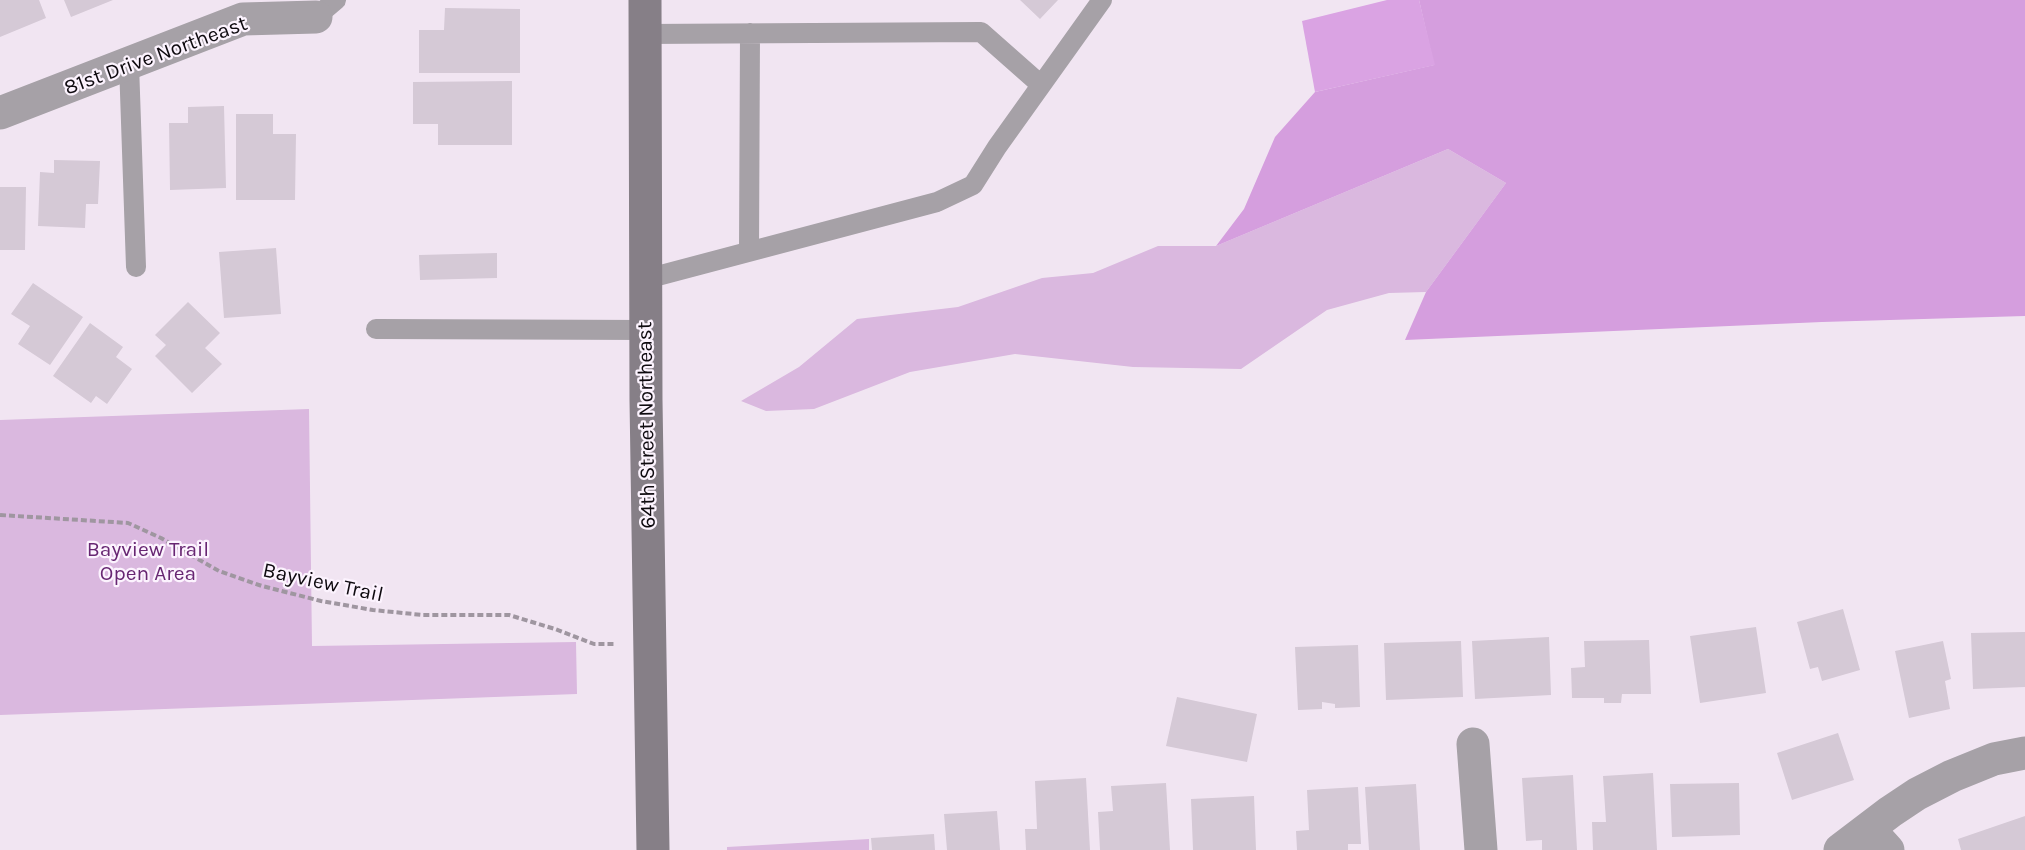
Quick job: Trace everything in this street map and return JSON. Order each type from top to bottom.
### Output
[{"type":"main road","name":"64th Street Northeast","points":[[645,0],[646,330],[653,850]]},
{"type":"street","name":"81st Drive Northeast","points":[[0,113],[243,19],[326,8]]},
{"type":"street","points":[[1473,744],[1481,850]]},
{"type":"street","points":[[1840,850],[1879,840],[1917,794],[1952,776],[1994,759],[2025,753]]},
{"type":"lane","points":[[646,279],[937,202],[973,185],[1102,0]]},
{"type":"lane","points":[[645,34],[981,32],[1041,85]]},
{"type":"lane","points":[[749,252],[750,33]]},
{"type":"lane","points":[[129,64],[136,267]]},
{"type":"lane","points":[[376,329],[646,330]]},
{"type":"path","name":"Bayview Trail","points":[[0,515],[128,523],[161,538],[219,571],[261,586],[321,601],[373,610],[423,615],[509,615],[594,644],[650,645]]},
{"type":"green space","points":[[1448,149],[1506,183],[1426,292],[1389,293],[1327,310],[1241,369],[1133,367],[1015,354],[910,372],[814,409],[766,411],[741,401],[799,367],[857,319],[958,307],[1042,278],[1093,273],[1158,246],[1216,246]]},
{"type":"green space","name":"Bayview Trail Open Area","points":[[309,409],[312,646],[576,642],[577,694],[0,715],[0,420]]},
{"type":"green space","points":[[869,839],[869,850],[727,850],[727,847]]},
{"type":"shaded area","points":[[1387,0],[1419,0],[1435,65],[1315,92],[1302,21]]},
{"type":"shaded area","points":[[1419,0],[2025,0],[2025,316],[1822,322],[1405,340],[1426,292],[1506,183],[1448,149],[1216,246],[1244,209],[1275,137],[1315,92],[1434,65]]},
{"type":"building","points":[[0,0],[39,0],[46,18],[0,37]]},
{"type":"building","points":[[64,0],[113,0],[71,17]]},
{"type":"building","points":[[1020,0],[1058,0],[1040,19]]},
{"type":"building","points":[[445,8],[520,9],[520,73],[419,73],[419,30],[444,30]]},
{"type":"building","points":[[512,81],[512,145],[438,145],[438,124],[413,124],[413,82]]},
{"type":"building","points":[[224,106],[226,188],[170,190],[169,123],[188,123],[188,107]]},
{"type":"building","points":[[236,114],[273,114],[273,134],[296,134],[295,200],[236,200]]},
{"type":"building","points":[[54,160],[100,161],[98,204],[86,204],[85,228],[38,226],[40,172],[54,173]]},
{"type":"building","points":[[0,187],[26,187],[25,250],[0,250]]},
{"type":"building","points":[[276,248],[281,314],[224,318],[219,252]]},
{"type":"building","points":[[497,253],[497,278],[420,280],[419,255]]},
{"type":"building","points":[[33,283],[83,317],[50,365],[18,344],[30,326],[11,314]]},
{"type":"building","points":[[188,302],[220,333],[205,348],[222,364],[192,393],[155,356],[166,345],[155,335]]},
{"type":"building","points":[[90,323],[123,347],[116,357],[132,369],[107,404],[96,396],[91,403],[53,376]]},
{"type":"building","points":[[1843,609],[1860,670],[1822,681],[1818,667],[1810,669],[1797,622]]},
{"type":"building","points":[[1756,627],[1766,693],[1700,703],[1690,636]]},
{"type":"building","points":[[2025,632],[2025,687],[1973,689],[1971,633]]},
{"type":"building","points":[[1549,637],[1551,695],[1475,699],[1472,641]]},
{"type":"building","points":[[1649,640],[1651,694],[1622,694],[1621,703],[1604,703],[1604,698],[1572,698],[1571,668],[1585,667],[1584,641]]},
{"type":"building","points":[[1461,641],[1463,697],[1386,700],[1384,643]]},
{"type":"building","points":[[1943,641],[1951,679],[1945,681],[1950,709],[1909,718],[1895,651]]},
{"type":"building","points":[[1358,645],[1360,707],[1335,708],[1335,704],[1322,702],[1322,709],[1298,710],[1295,647]]},
{"type":"building","points":[[1177,697],[1257,714],[1247,762],[1166,746]]},
{"type":"building","points":[[1838,733],[1854,780],[1792,800],[1777,753]]},
{"type":"building","points":[[1653,773],[1657,850],[1593,850],[1592,822],[1606,822],[1603,776]]},
{"type":"building","points":[[1573,775],[1577,850],[1542,850],[1542,840],[1526,841],[1522,778]]},
{"type":"building","points":[[1086,778],[1090,850],[1026,850],[1025,829],[1037,829],[1035,781]]},
{"type":"building","points":[[1166,783],[1170,850],[1100,850],[1098,812],[1113,811],[1111,786]]},
{"type":"building","points":[[1739,783],[1740,835],[1672,837],[1670,784]]},
{"type":"building","points":[[1416,784],[1420,850],[1369,850],[1365,787]]},
{"type":"building","points":[[1358,787],[1361,844],[1348,844],[1348,850],[1297,850],[1296,831],[1309,830],[1307,790]]},
{"type":"building","points":[[1254,796],[1256,850],[1193,850],[1191,799]]},
{"type":"building","points":[[997,811],[1000,850],[947,850],[944,814]]},
{"type":"building","points":[[2025,816],[2025,850],[1961,850],[1958,839]]},
{"type":"building","points":[[934,834],[935,850],[872,850],[871,838]]}]
